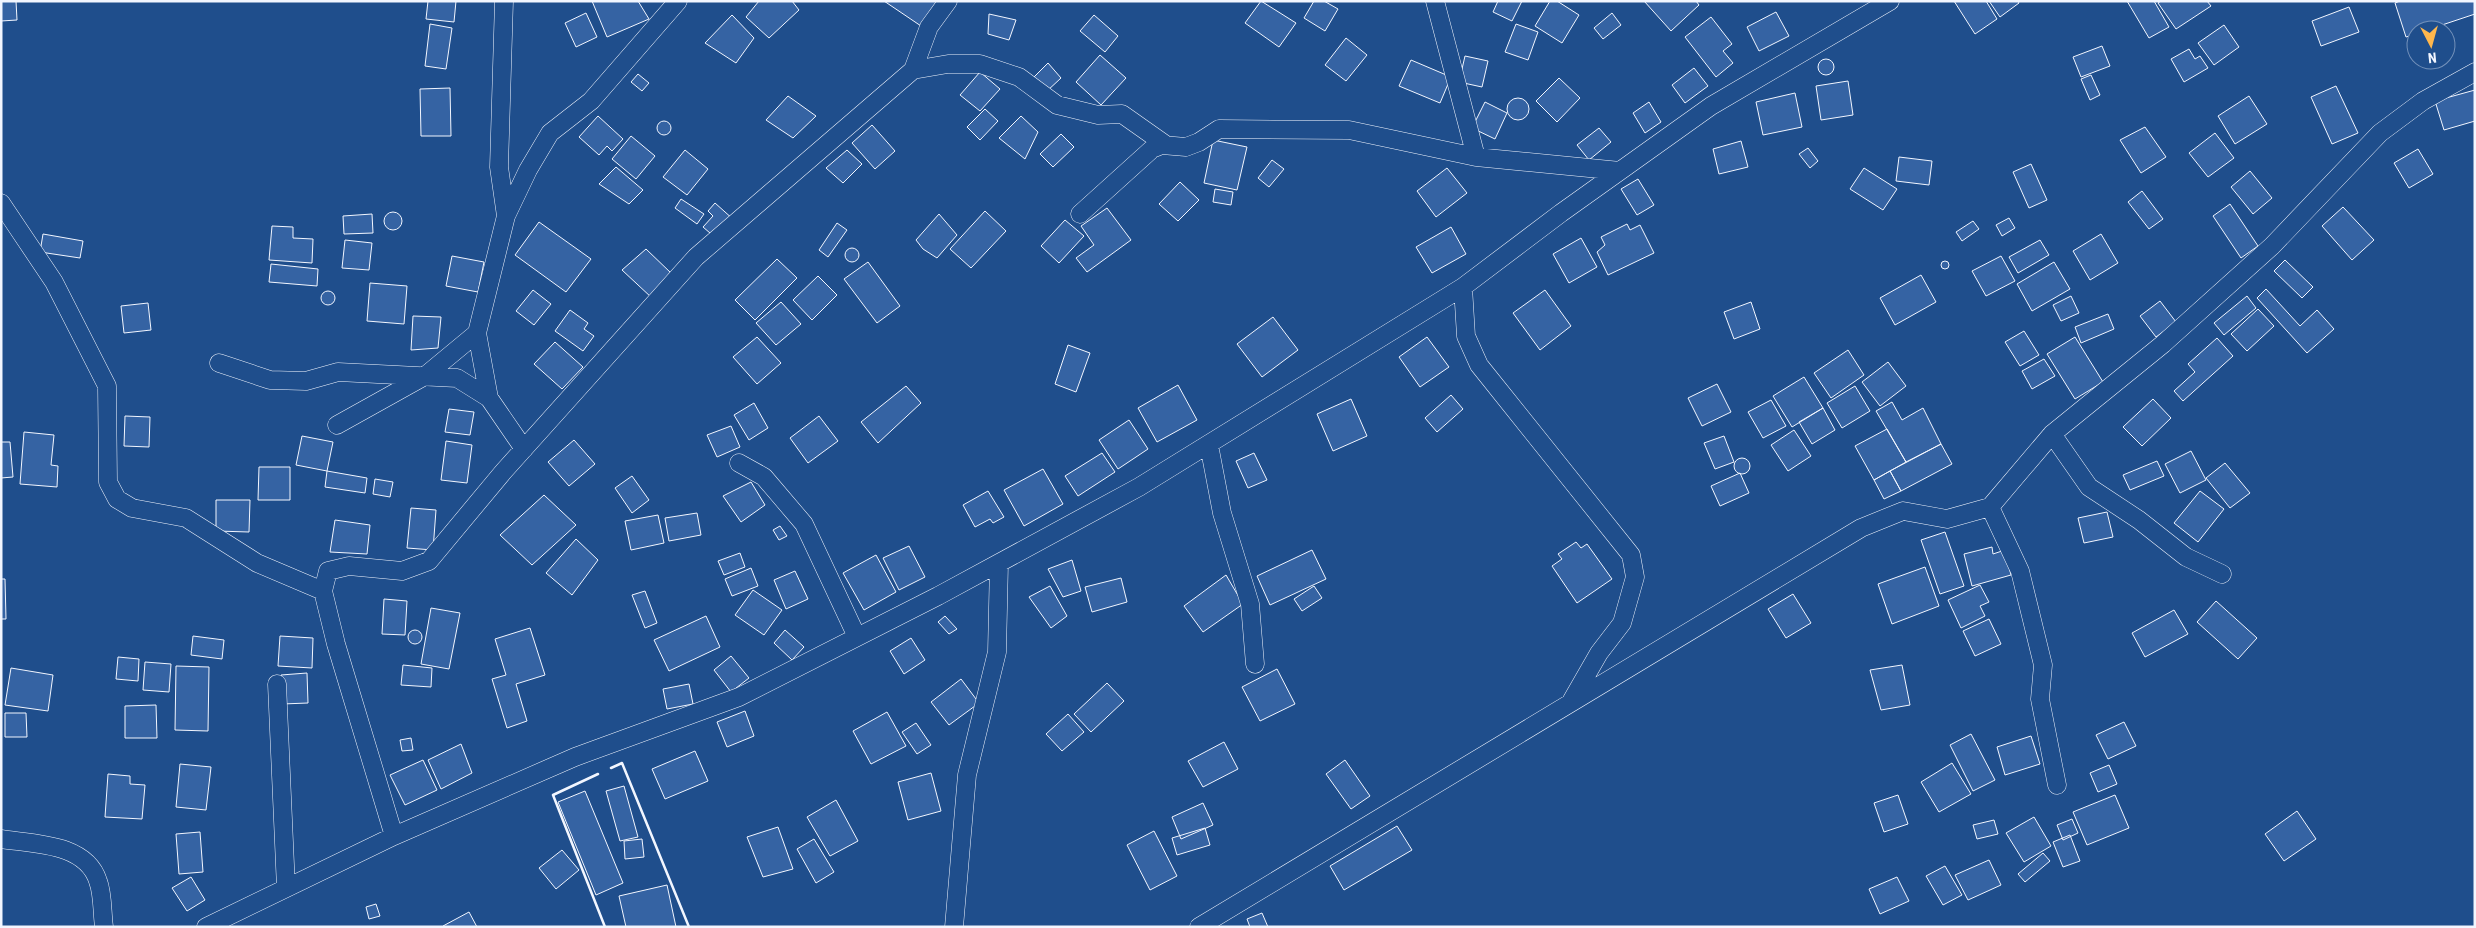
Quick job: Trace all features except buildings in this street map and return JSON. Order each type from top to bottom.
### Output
[{"type":"street","points":[[504,1],[499,167],[506,216]]},
{"type":"street","points":[[489,398],[478,333],[506,216],[528,170],[550,133],[591,101],[678,1]]},
{"type":"street","points":[[1435,1],[1476,157]]},
{"type":"street","points":[[206,927],[394,836],[575,757],[739,697],[999,563],[1139,488],[1463,287],[1711,106],[1890,1]]},
{"type":"street","points":[[394,836],[336,644],[324,591],[328,571],[349,566],[402,571],[429,561],[524,449],[696,257],[913,70],[929,27],[948,2]]},
{"type":"street","points":[[913,70],[948,64],[980,64],[1019,77],[1057,105],[1098,114],[1122,114],[1166,145]]},
{"type":"street","points":[[1199,927],[1572,700],[1860,528],[1903,511],[1947,519],[1990,507],[2052,434],[2163,344],[2272,246],[2380,133],[2423,100],[2475,72]]},
{"type":"street","points":[[1080,214],[1152,149],[1166,145],[1186,146],[1199,142],[1219,129],[1349,130],[1476,157],[1620,171]]},
{"type":"street","points":[[1,203],[54,282],[107,386],[108,482],[116,499],[132,508],[186,518],[257,563],[324,591]]},
{"type":"street","points":[[1463,287],[1466,336],[1479,365],[1631,555],[1636,578],[1622,623],[1599,653],[1572,700]]},
{"type":"street","points":[[337,425],[426,376],[478,333]]},
{"type":"street","points":[[219,363],[270,380],[306,380],[338,372],[457,378],[489,398],[524,449]]},
{"type":"street","points":[[2052,434],[2089,487],[2139,520],[2186,557],[2222,574]]},
{"type":"street","points":[[1209,445],[1222,513],[1250,604],[1255,664]]},
{"type":"street","points":[[739,463],[764,477],[804,524],[857,637]]},
{"type":"street","points":[[1990,507],[2020,571],[2043,665],[2040,699],[2058,784]]},
{"type":"street","points":[[954,927],[967,774],[997,652],[999,563]]},
{"type":"street","points":[[277,684],[286,888]]},
{"type":"street","points":[[1,839],[52,846],[84,858],[98,880],[104,927]]},
{"type":"wall","points":[[611,768],[622,763],[689,927]]},
{"type":"wall","points":[[598,774],[553,795],[605,927]]}]
